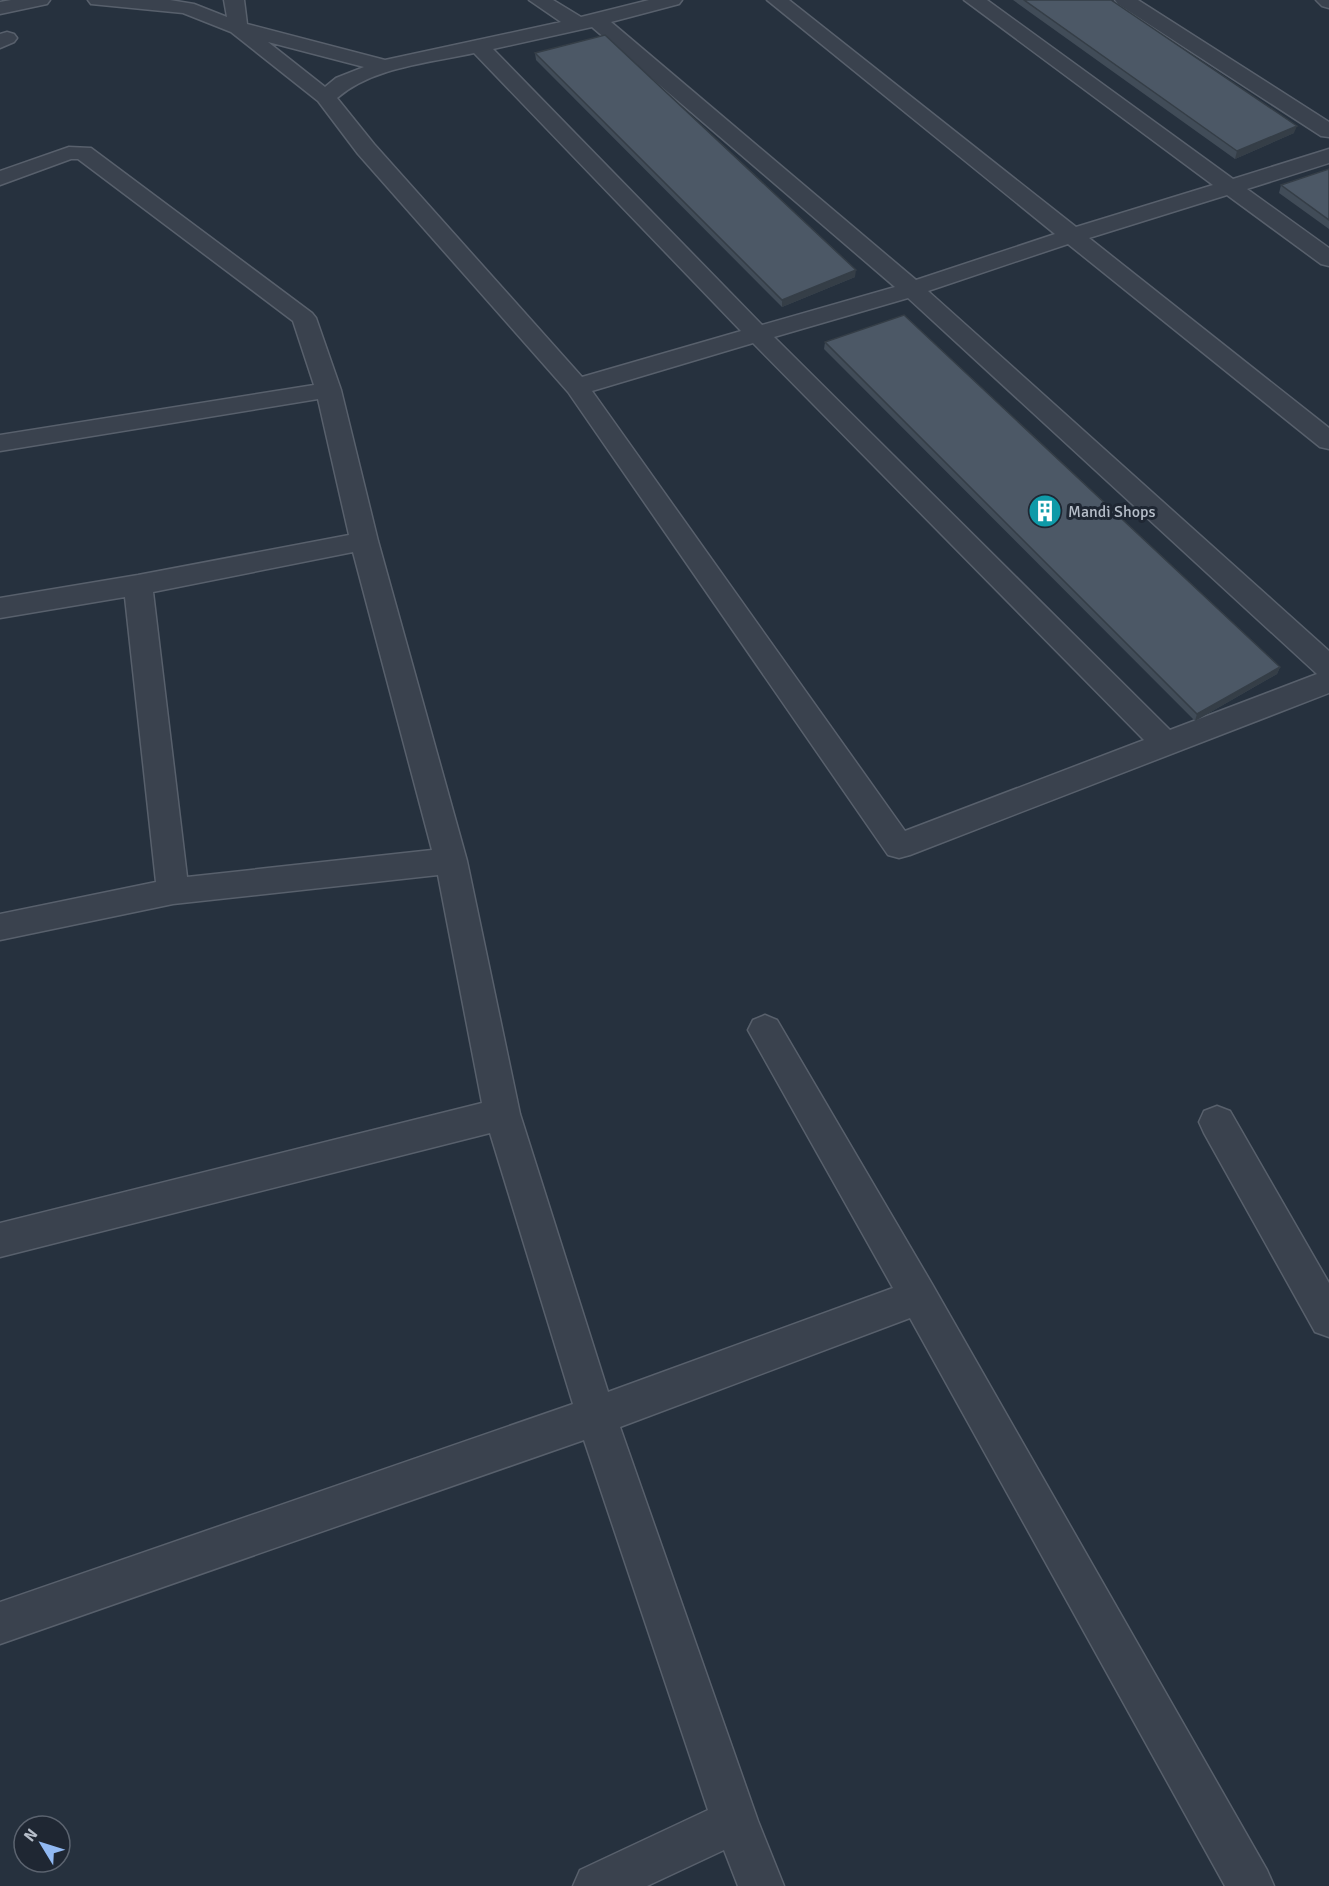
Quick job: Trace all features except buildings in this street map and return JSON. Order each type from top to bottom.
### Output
[{"type":"street","points":[[0,8],[40,0]]},
{"type":"street","points":[[98,0],[130,1],[187,8],[238,28],[385,66]]},
{"type":"street","points":[[234,0],[238,28],[325,97],[366,149],[577,387],[899,846],[1329,681]]},
{"type":"street","points":[[539,0],[587,22],[912,289],[1329,668]]},
{"type":"street","points":[[325,97],[343,82],[385,66],[587,22],[633,4],[672,0]]},
{"type":"street","points":[[777,0],[1329,441]]},
{"type":"street","points":[[974,0],[1329,259]]},
{"type":"street","points":[[1125,0],[1329,131]]},
{"type":"street","points":[[478,45],[756,333],[1165,743]]},
{"type":"street","points":[[0,178],[69,153],[83,153],[304,318],[328,390],[364,541],[451,861],[502,1114],[596,1416],[735,1821],[761,1886]]},
{"type":"street","points":[[577,387],[912,289],[1074,235],[1329,156]]},
{"type":"street","points":[[0,443],[328,390]]},
{"type":"street","points":[[0,608],[138,585],[364,541]]},
{"type":"street","points":[[138,585],[173,891]]},
{"type":"street","points":[[0,927],[173,891],[451,861]]},
{"type":"street","points":[[765,1030],[919,1297],[1251,1886]]},
{"type":"street","points":[[0,1240],[502,1114]]},
{"type":"street","points":[[1217,1122],[1329,1319]]},
{"type":"street","points":[[0,1623],[596,1416],[919,1297]]},
{"type":"street","points":[[596,1886],[735,1821]]},
{"type":"place","name":"Mandi Shops","points":[[1045,511]]}]
